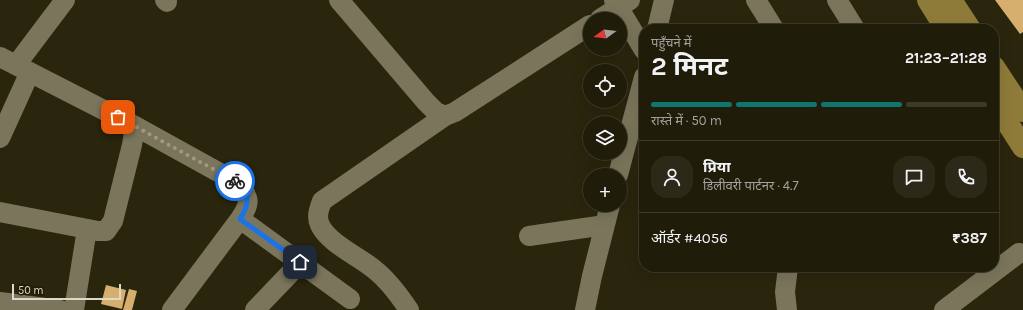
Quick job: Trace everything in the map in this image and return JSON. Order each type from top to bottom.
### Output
[{"type":"main road","points":[[928,0],[943,24]]},
{"type":"main road","points":[[950,0],[967,24]]},
{"type":"main road","points":[[999,75],[1023,111]]},
{"type":"main road","points":[[999,110],[1023,147]]},
{"type":"street","points":[[0,138],[15,65],[65,0]]},
{"type":"street","points":[[339,0],[426,102],[436,112],[445,116]]},
{"type":"street","points":[[658,24],[664,0]]},
{"type":"street","points":[[756,0],[771,24]]},
{"type":"street","points":[[837,0],[852,24]]},
{"type":"street","points":[[609,12],[621,2],[639,40]]},
{"type":"street","points":[[409,310],[393,286],[375,270],[328,236],[320,225],[318,214],[322,201],[445,116],[455,112],[583,30]]},
{"type":"street","points":[[15,65],[135,126],[238,183],[246,193],[248,200],[247,208],[172,310]]},
{"type":"street","points":[[620,168],[639,96]]},
{"type":"street","points":[[0,212],[87,229],[106,231],[113,221],[132,145],[135,126]]},
{"type":"street","points":[[585,310],[608,212]]},
{"type":"street","points":[[240,219],[350,299]]},
{"type":"street","points":[[530,236],[605,225]]},
{"type":"street","points":[[74,310],[87,229]]},
{"type":"street","points":[[999,260],[1019,253]]},
{"type":"street","points":[[255,310],[300,262]]},
{"type":"street","points":[[787,272],[785,292],[787,310]]},
{"type":"street","points":[[944,310],[985,272]]},
{"type":"street","points":[[0,302],[60,310]]},
{"type":"building","points":[[995,0],[1023,0],[1023,32],[1020,34]]},
{"type":"building","points":[[106,285],[126,290],[122,309],[101,304]]},
{"type":"building","points":[[129,289],[137,291],[132,310],[123,310]]},
{"type":"way so far","points":[[118,117],[235,181]]},
{"type":"route","points":[[235,181],[246,193],[248,200],[247,208],[240,219],[300,262]]}]
